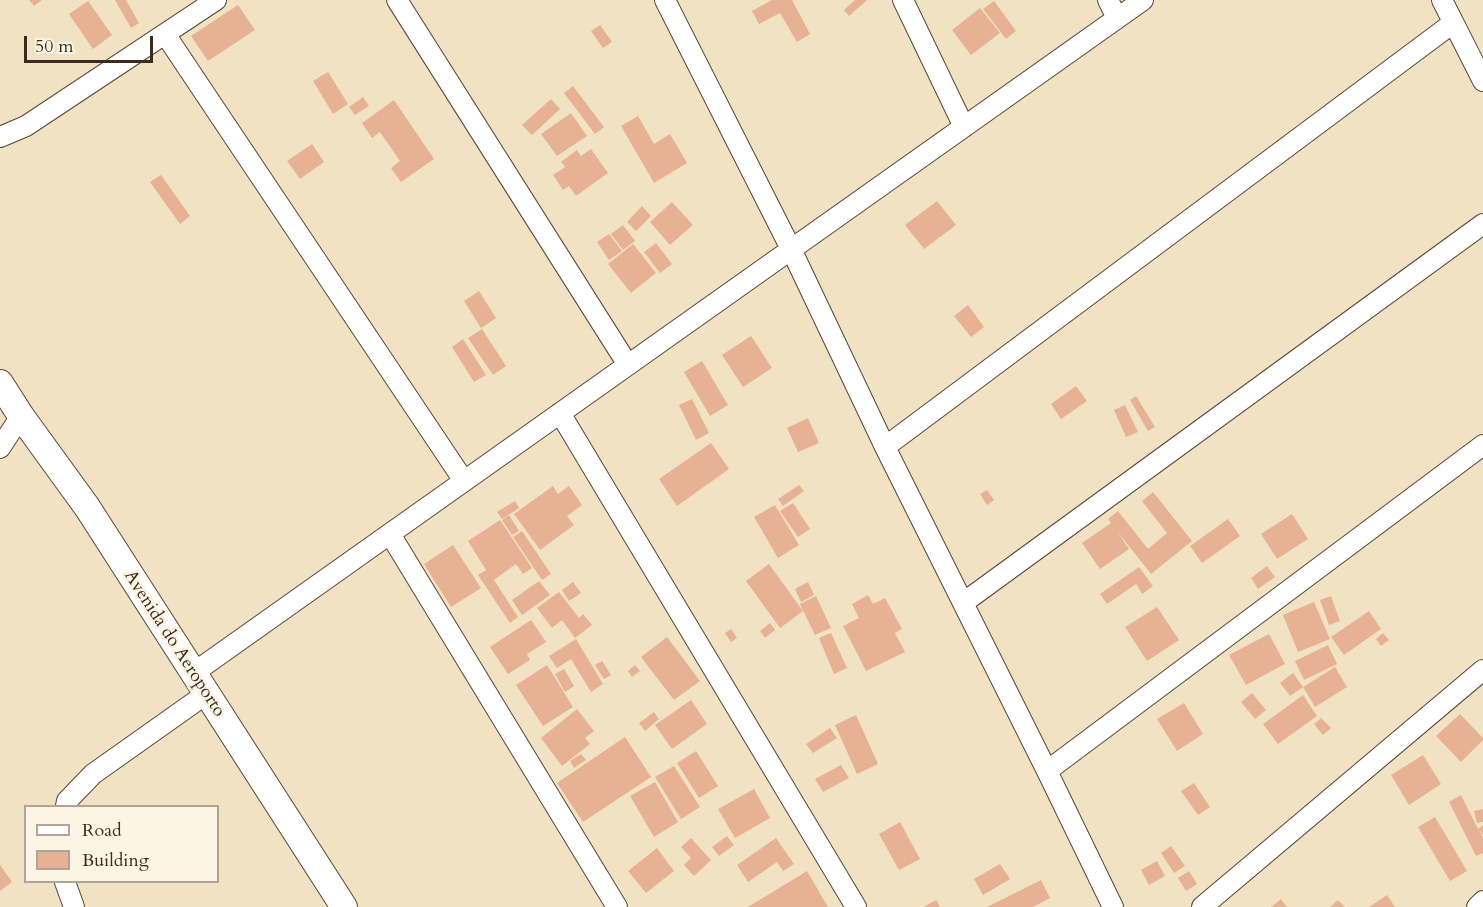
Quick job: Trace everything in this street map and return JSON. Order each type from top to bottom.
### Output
[{"type":"main road","name":"Avenida do Aeroporto","points":[[0,383],[87,507],[344,907]]},
{"type":"street","points":[[0,137],[26,126],[216,0]]},
{"type":"street","points":[[398,0],[628,365]]},
{"type":"street","points":[[665,0],[791,249],[885,447],[1113,907]]},
{"type":"street","points":[[903,0],[964,127]]},
{"type":"street","points":[[1108,0],[1117,18]]},
{"type":"street","points":[[66,805],[67,801],[93,774],[199,684],[390,534],[1143,0]]},
{"type":"street","points":[[1442,0],[1483,81]]},
{"type":"street","points":[[885,447],[1453,23]]},
{"type":"street","points":[[165,34],[464,481]]},
{"type":"street","points":[[963,603],[1483,224]]},
{"type":"street","points":[[560,413],[856,907]]},
{"type":"street","points":[[0,448],[21,416]]},
{"type":"street","points":[[1047,771],[1483,445]]},
{"type":"street","points":[[390,534],[617,907]]},
{"type":"street","points":[[1202,907],[1483,670]]},
{"type":"street","points":[[65,883],[74,907]]},
{"type":"street","points":[[1477,907],[1483,902]]},
{"type":"building","points":[[29,0],[42,0],[34,6]]},
{"type":"building","points":[[115,0],[126,0],[139,23],[131,28]]},
{"type":"building","points":[[772,0],[792,0],[810,34],[797,42],[780,13],[759,24],[752,11]]},
{"type":"building","points":[[855,0],[867,0],[849,16],[844,10]]},
{"type":"building","points":[[88,1],[112,35],[93,49],[69,14]]},
{"type":"building","points":[[994,1],[1016,31],[1006,39],[983,9]]},
{"type":"building","points":[[238,5],[255,30],[208,61],[191,36]]},
{"type":"building","points":[[980,8],[1000,33],[971,55],[952,30]]},
{"type":"building","points":[[600,25],[612,42],[603,48],[591,31]]},
{"type":"building","points":[[328,72],[348,104],[333,114],[313,81]]},
{"type":"building","points":[[573,86],[604,127],[595,134],[564,93]]},
{"type":"building","points":[[363,97],[369,106],[355,115],[349,107]]},
{"type":"building","points":[[551,99],[560,109],[532,135],[522,125]]},
{"type":"building","points":[[394,100],[434,159],[401,182],[391,168],[400,161],[380,132],[372,138],[362,123]]},
{"type":"building","points":[[571,113],[587,136],[557,156],[541,134]]},
{"type":"building","points":[[638,116],[654,144],[670,134],[687,163],[654,183],[621,126]]},
{"type":"building","points":[[312,144],[324,162],[300,179],[287,161]]},
{"type":"building","points":[[591,149],[608,173],[576,196],[569,186],[563,190],[553,175],[565,167],[561,162],[577,150],[581,156]]},
{"type":"building","points":[[161,175],[190,216],[180,224],[150,182]]},
{"type":"building","points":[[937,201],[956,225],[924,249],[905,225]]},
{"type":"building","points":[[672,202],[693,225],[670,245],[650,222]]},
{"type":"building","points":[[642,206],[651,216],[636,231],[627,222]]},
{"type":"building","points":[[623,225],[635,241],[623,250],[611,234]]},
{"type":"building","points":[[609,234],[622,251],[609,260],[597,242]]},
{"type":"building","points":[[656,243],[672,264],[660,273],[644,252]]},
{"type":"building","points":[[633,244],[656,273],[631,293],[608,264]]},
{"type":"building","points":[[479,291],[496,318],[481,328],[464,301]]},
{"type":"building","points":[[968,305],[984,327],[971,337],[954,316]]},
{"type":"building","points":[[482,329],[506,366],[493,375],[468,338]]},
{"type":"building","points":[[751,336],[772,368],[743,387],[722,355]]},
{"type":"building","points":[[463,339],[486,375],[474,382],[452,347]]},
{"type":"building","points":[[702,361],[728,405],[710,416],[684,372]]},
{"type":"building","points":[[1076,386],[1087,401],[1061,419],[1051,404]]},
{"type":"building","points":[[1136,396],[1155,427],[1148,431],[1130,400]]},
{"type":"building","points":[[692,399],[709,433],[696,440],[679,405]]},
{"type":"building","points":[[1125,405],[1138,432],[1126,437],[1114,410]]},
{"type":"building","points":[[808,418],[819,443],[798,452],[787,428]]},
{"type":"building","points":[[711,443],[729,469],[677,506],[659,479]]},
{"type":"building","points":[[799,485],[804,491],[783,506],[778,499]]},
{"type":"building","points":[[553,486],[558,494],[569,486],[582,505],[567,516],[574,525],[540,550],[514,514]]},
{"type":"building","points":[[987,490],[994,500],[987,505],[980,494]]},
{"type":"building","points":[[1153,492],[1192,541],[1151,574],[1117,531],[1129,549],[1100,569],[1082,543],[1111,523],[1108,519],[1118,511],[1148,549],[1167,533],[1142,501]]},
{"type":"building","points":[[515,501],[519,508],[502,519],[497,512]]},
{"type":"building","points":[[793,503],[810,529],[798,537],[780,511]]},
{"type":"building","points":[[775,505],[799,545],[778,558],[754,517]]},
{"type":"building","points":[[1292,514],[1308,539],[1277,559],[1261,534]]},
{"type":"building","points":[[509,515],[519,531],[512,535],[502,520]]},
{"type":"building","points":[[1228,519],[1240,536],[1202,563],[1190,546]]},
{"type":"building","points":[[500,520],[532,568],[523,574],[516,564],[494,580],[518,617],[510,623],[478,575],[486,570],[468,541]]},
{"type":"building","points":[[522,531],[551,574],[542,580],[513,537]]},
{"type":"building","points":[[453,545],[481,588],[451,607],[424,564]]},
{"type":"building","points":[[769,564],[803,611],[780,628],[746,581]]},
{"type":"building","points":[[1267,566],[1275,577],[1258,589],[1251,578]]},
{"type":"building","points":[[1139,567],[1153,586],[1142,594],[1136,584],[1107,604],[1100,594]]},
{"type":"building","points":[[539,581],[550,595],[522,615],[512,600]]},
{"type":"building","points":[[573,582],[581,593],[569,601],[562,590]]},
{"type":"building","points":[[808,582],[814,595],[801,602],[795,589]]},
{"type":"building","points":[[559,592],[579,618],[583,614],[592,625],[575,638],[562,620],[552,628],[537,608]]},
{"type":"building","points":[[868,595],[873,604],[885,598],[902,629],[895,633],[905,652],[866,671],[843,626],[859,618],[852,604]]},
{"type":"building","points":[[816,596],[831,628],[815,635],[800,604]]},
{"type":"building","points":[[1331,596],[1340,621],[1329,625],[1320,600]]},
{"type":"building","points":[[1314,602],[1330,639],[1298,652],[1283,615]]},
{"type":"building","points":[[1157,607],[1179,640],[1147,661],[1125,627]]},
{"type":"building","points":[[1369,611],[1381,629],[1344,655],[1331,637]]},
{"type":"building","points":[[531,620],[546,642],[527,654],[530,660],[508,674],[490,647]]},
{"type":"building","points":[[770,623],[775,630],[765,638],[760,631]]},
{"type":"building","points":[[731,629],[737,638],[731,642],[725,633]]},
{"type":"building","points":[[831,633],[847,668],[834,674],[819,638]]},
{"type":"building","points":[[1383,633],[1389,640],[1381,646],[1376,639]]},
{"type":"building","points":[[1269,634],[1285,664],[1246,685],[1229,655]]},
{"type":"building","points":[[667,637],[700,681],[674,700],[641,657]]},
{"type":"building","points":[[576,639],[603,684],[591,692],[571,659],[557,668],[549,656]]},
{"type":"building","points":[[1328,645],[1337,664],[1304,680],[1295,661]]},
{"type":"building","points":[[602,661],[611,675],[604,679],[595,665]]},
{"type":"building","points":[[547,665],[573,707],[543,726],[516,685]]},
{"type":"building","points":[[635,665],[640,671],[632,677],[628,671]]},
{"type":"building","points":[[1335,667],[1347,687],[1315,707],[1303,687]]},
{"type":"building","points":[[564,669],[574,686],[565,692],[555,674]]},
{"type":"building","points":[[1293,673],[1303,687],[1290,696],[1280,683]]},
{"type":"building","points":[[1252,693],[1266,710],[1255,719],[1241,702]]},
{"type":"building","points":[[1303,695],[1317,716],[1278,744],[1263,724]]},
{"type":"building","points":[[691,700],[707,724],[672,749],[655,725]]},
{"type":"building","points":[[1184,703],[1203,734],[1177,751],[1157,719]]},
{"type":"building","points":[[577,709],[594,731],[585,738],[590,744],[562,766],[541,738]]},
{"type":"building","points":[[654,712],[659,719],[645,731],[639,723]]},
{"type":"building","points":[[1460,714],[1483,738],[1461,762],[1436,736]]},
{"type":"building","points":[[856,715],[878,764],[857,774],[835,725]]},
{"type":"building","points":[[1321,718],[1331,728],[1323,735],[1314,724]]},
{"type":"building","points":[[830,728],[837,738],[813,753],[806,744]]},
{"type":"building","points":[[625,737],[651,777],[583,822],[557,783]]},
{"type":"building","points":[[696,751],[718,786],[699,798],[677,763]]},
{"type":"building","points":[[581,754],[586,760],[574,768],[570,761]]},
{"type":"building","points":[[1423,755],[1441,784],[1409,805],[1391,775]]},
{"type":"building","points":[[841,765],[849,778],[823,792],[815,779]]},
{"type":"building","points":[[674,766],[700,807],[681,819],[655,777]]},
{"type":"building","points":[[655,782],[678,822],[654,837],[630,796]]},
{"type":"building","points":[[1194,783],[1210,807],[1198,815],[1181,791]]},
{"type":"building","points":[[754,789],[770,818],[735,838],[718,809]]},
{"type":"building","points":[[1461,795],[1478,829],[1483,825],[1483,835],[1479,829],[1483,838],[1483,853],[1476,856],[1449,802]]},
{"type":"building","points":[[1483,809],[1483,822],[1477,823],[1474,811]]},
{"type":"building","points":[[1435,817],[1467,871],[1450,881],[1418,827]]},
{"type":"building","points":[[900,822],[920,859],[899,870],[879,834]]},
{"type":"building","points":[[727,836],[734,845],[719,856],[712,847]]},
{"type":"building","points":[[691,838],[711,860],[694,876],[684,865],[691,858],[681,847]]},
{"type":"building","points":[[776,838],[794,864],[783,871],[777,862],[748,882],[737,865]]},
{"type":"building","points":[[1171,846],[1185,866],[1174,873],[1161,853]]},
{"type":"building","points":[[657,848],[674,871],[646,893],[628,871]]},
{"type":"building","points":[[1157,861],[1165,876],[1149,885],[1141,870]]},
{"type":"building","points":[[1000,864],[1010,879],[983,895],[974,879]]},
{"type":"building","points":[[0,865],[12,882],[0,891]]},
{"type":"building","points":[[807,871],[828,907],[748,907]]},
{"type":"building","points":[[1189,871],[1197,884],[1186,891],[1178,878]]},
{"type":"building","points":[[1041,880],[1050,898],[1033,907],[987,907]]},
{"type":"building","points":[[1387,895],[1395,907],[1369,907]]},
{"type":"building","points":[[1281,899],[1287,907],[1271,907]]},
{"type":"building","points":[[936,900],[940,907],[924,907]]},
{"type":"building","points":[[1338,900],[1345,907],[1330,907]]}]
